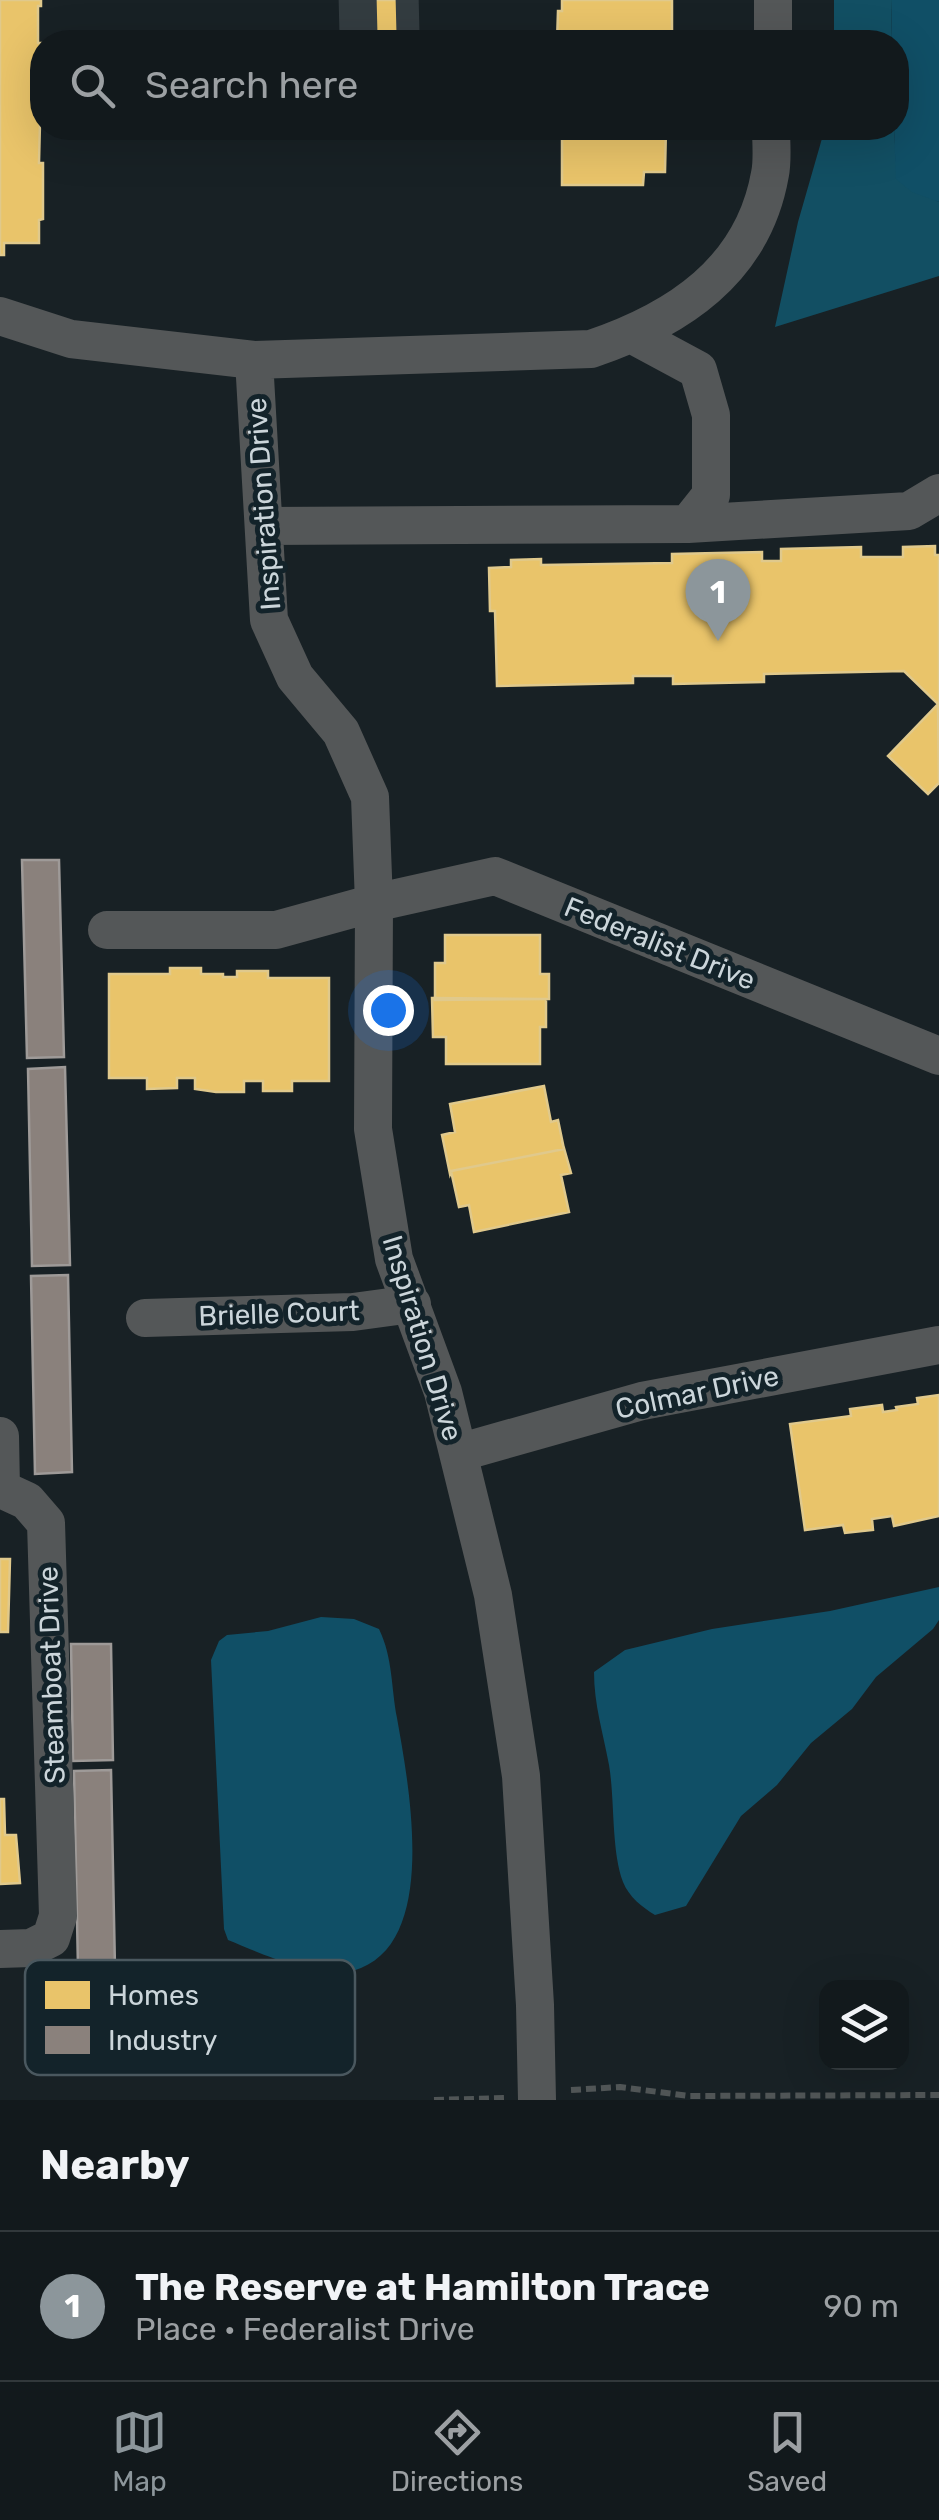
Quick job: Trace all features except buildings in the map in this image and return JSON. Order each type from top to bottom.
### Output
[{"type":"street","points":[[773,30],[774,0]]},
{"type":"street","points":[[0,316],[71,339],[254,360],[591,349],[632,335],[684,308],[730,266],[752,229],[770,174],[771,140]]},
{"type":"street","points":[[632,335],[698,370],[711,415],[711,495],[688,524]]},
{"type":"street","name":"Inspiration Drive","points":[[254,360],[269,620],[296,677],[341,732],[370,797],[374,902],[373,1129],[394,1259],[443,1392],[493,1595],[521,1776],[535,2005],[536,2100]]},
{"type":"street","points":[[264,526],[688,524],[908,511],[939,493]]},
{"type":"street","name":"Federalist Drive","points":[[106,930],[276,930],[374,902],[495,876],[939,1056]]},
{"type":"street","name":"Brielle Court","points":[[146,1318],[353,1312],[412,1304]]},
{"type":"street","name":"Colmar Drive","points":[[458,1452],[642,1402],[939,1345]]},
{"type":"street","name":"Steamboat Drive","points":[[0,1436],[0,1489],[27,1501],[46,1523],[58,1916],[51,1938],[30,1948],[0,1949]]},
{"type":"path","points":[[583,2087],[648,2088],[690,2096],[939,2095]]},
{"type":"path","points":[[434,2100],[454,2098]]},
{"type":"shaded area","points":[[834,0],[892,0],[891,30],[834,30]]},
{"type":"shaded area","points":[[892,0],[939,0],[939,202],[912,192],[896,179],[894,140],[909,140],[909,30],[891,30]]},
{"type":"shaded area","points":[[822,140],[895,140],[897,179],[939,202],[939,276],[775,327],[798,222]]},
{"type":"shaded area","points":[[939,1587],[939,1620],[933,1629],[876,1677],[852,1709],[811,1743],[777,1785],[741,1816],[686,1906],[655,1915],[636,1901],[623,1882],[617,1855],[611,1779],[594,1672],[625,1650],[712,1629],[830,1611]]},
{"type":"shaded area","points":[[321,1617],[354,1619],[379,1629],[384,1640],[411,1817],[410,1892],[401,1925],[385,1951],[355,1970],[355,1960],[276,1959],[228,1940],[224,1929],[211,1660],[219,1641],[227,1635],[268,1631]]},
{"type":"tunnel","points":[[339,15],[419,13]]},
{"type":"place","name":"The Reserve at Hamilton Trace","points":[[718,641]]}]
